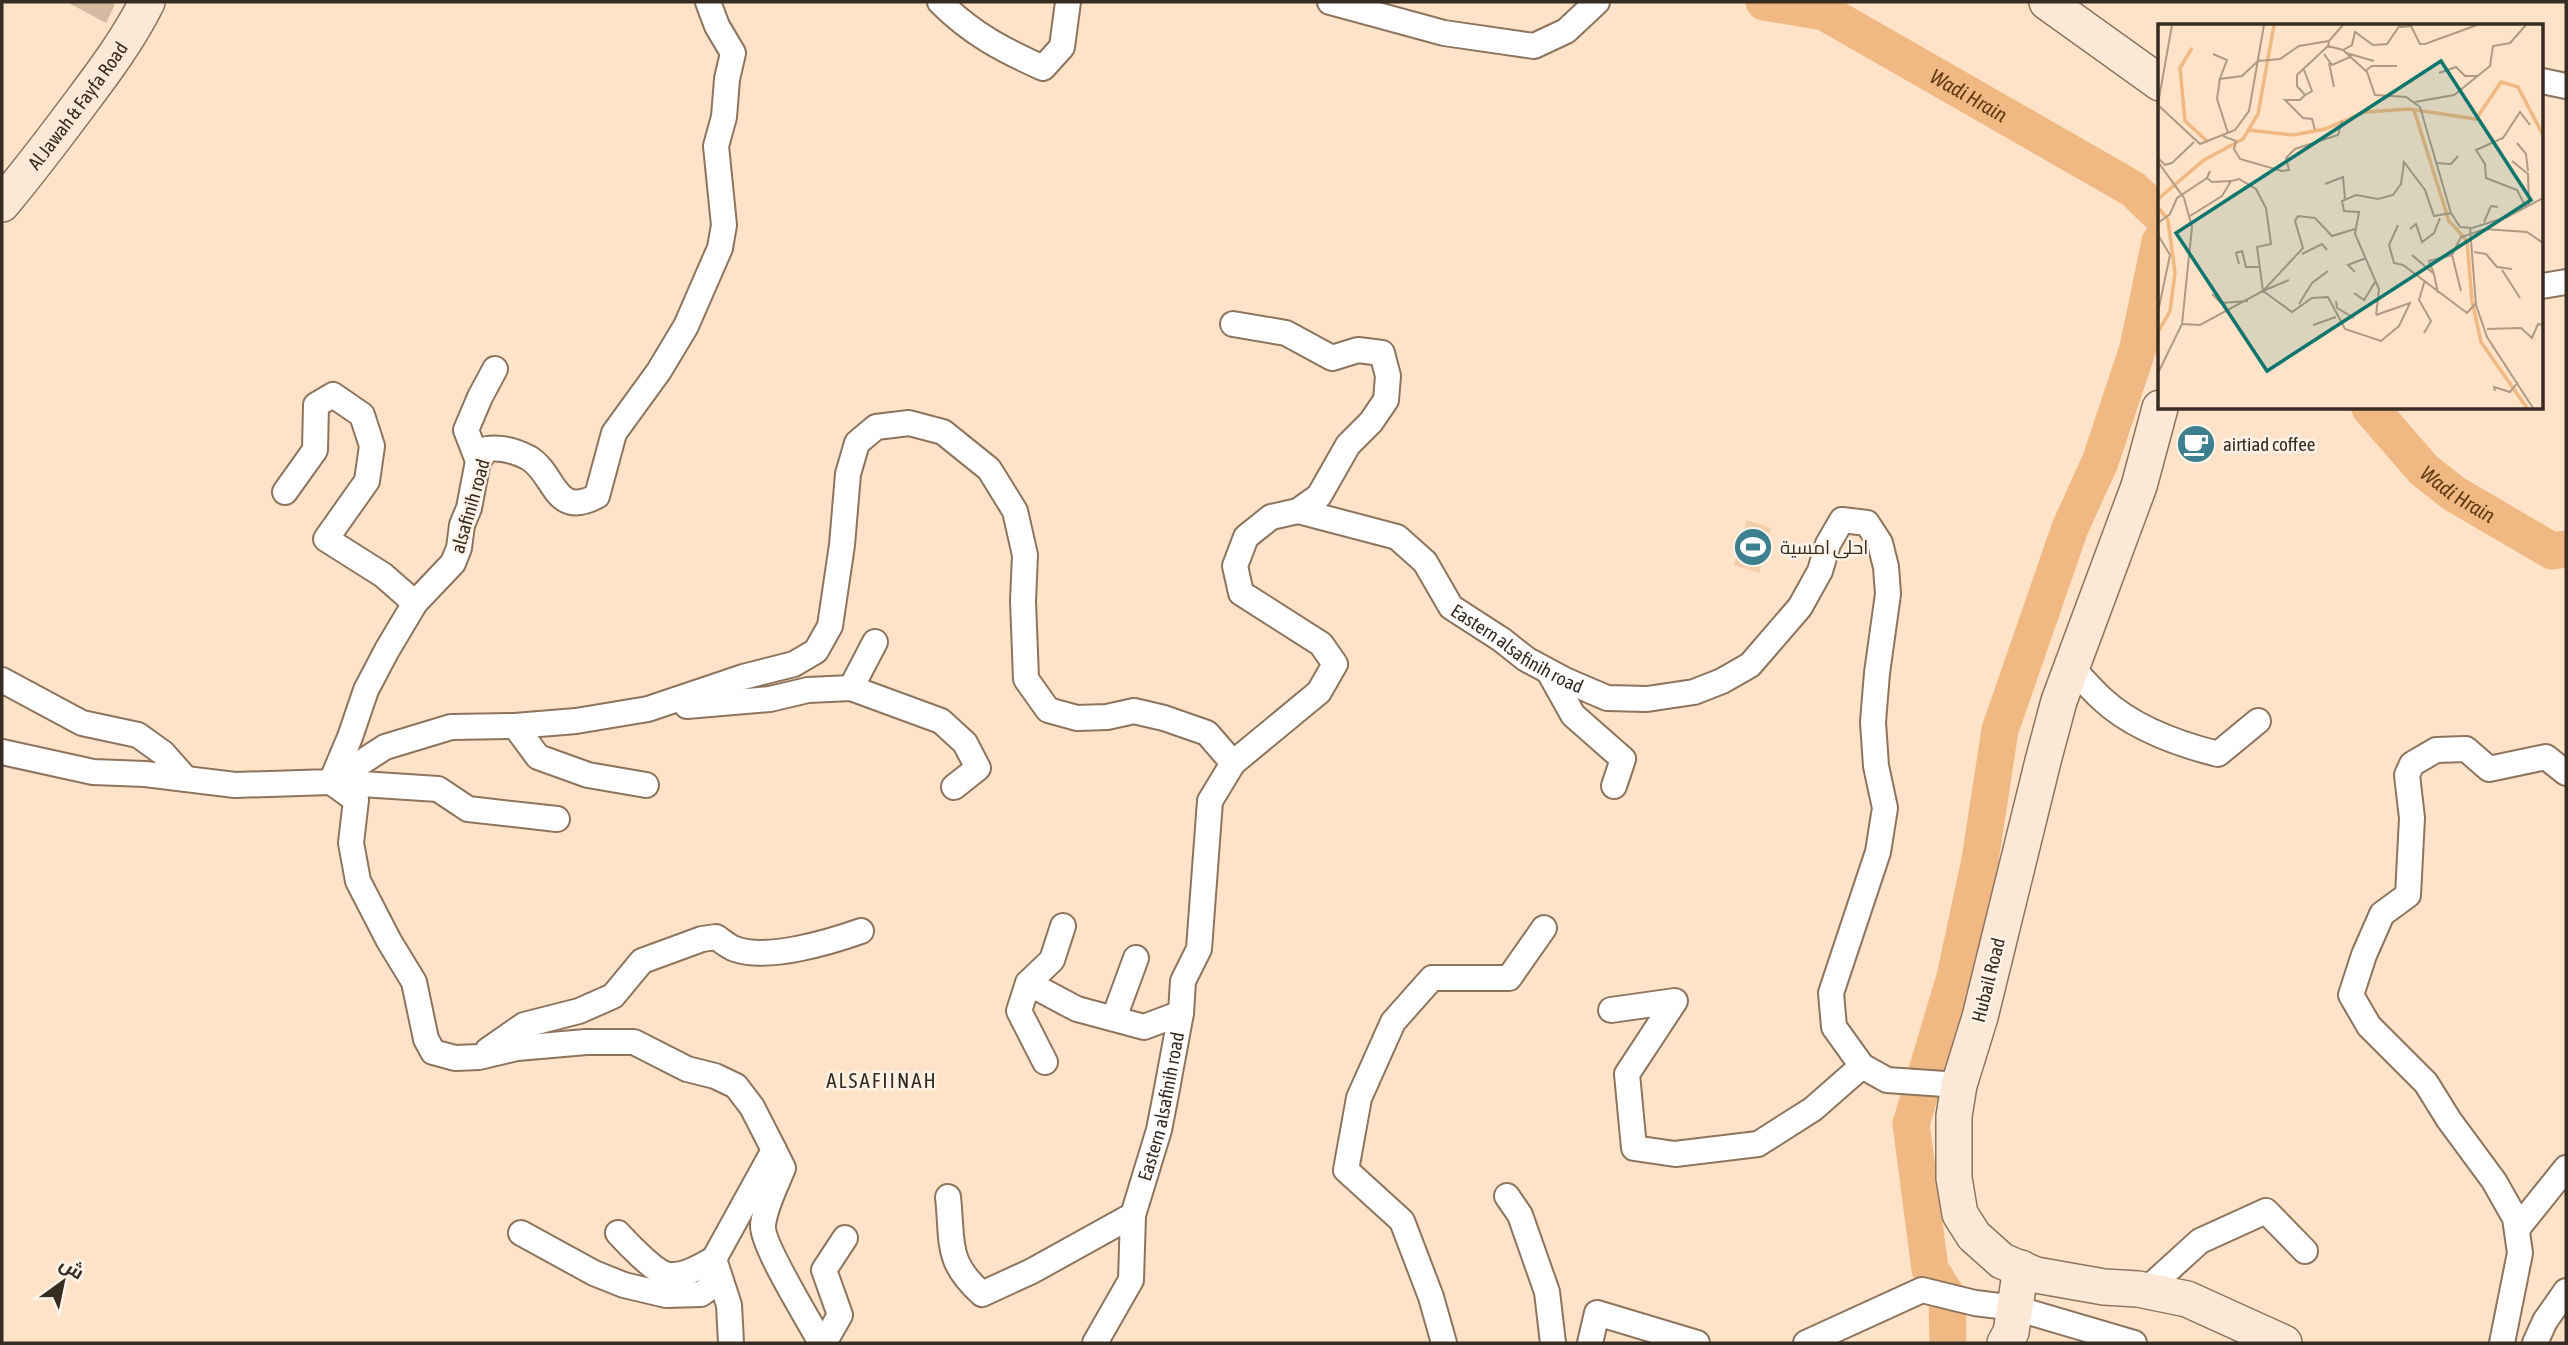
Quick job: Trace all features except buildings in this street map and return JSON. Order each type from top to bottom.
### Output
[{"type":"street","name":"Al Jawah & Fayfa Road","points":[[2,204],[114,59],[147,2]]},
{"type":"street","name":"alsafinih road","points":[[331,782],[366,690],[415,603],[453,563],[469,508],[478,461],[487,449],[501,447],[530,459],[559,496],[572,503],[584,503],[597,496],[614,433],[659,371],[686,326],[720,248],[724,225],[716,146],[724,117],[727,79],[733,53],[717,26],[708,2]]},
{"type":"street","points":[[940,2],[960,21],[997,47],[1043,68],[1062,47],[1068,2]]},
{"type":"street","points":[[1330,2],[1444,33],[1534,46],[1566,32],[1597,2]]},
{"type":"street","points":[[2047,2],[2158,82]]},
{"type":"street","points":[[2544,81],[2566,86]]},
{"type":"street","points":[[2544,286],[2566,282]]},
{"type":"street","points":[[1233,324],[1286,333],[1332,358],[1358,350],[1382,353],[1388,376],[1386,400],[1371,422],[1348,445],[1319,496],[1298,512]]},
{"type":"street","points":[[478,461],[466,430],[495,369]]},
{"type":"street","points":[[285,492],[315,450],[316,405],[333,395],[362,415],[372,446],[366,481],[326,539],[383,575],[415,603]]},
{"type":"street","name":"Hubail Road","points":[[2159,410],[2139,486],[2049,737],[1980,1017],[1959,1085],[1952,1149],[1954,1178],[1960,1213],[1974,1236],[2002,1261],[2036,1275],[2187,1299],[2284,1343]]},
{"type":"street","points":[[648,709],[743,677],[794,664],[816,650],[830,626],[842,545],[848,474],[857,443],[876,427],[909,423],[943,432],[989,469],[1015,511],[1025,555],[1023,601],[1026,679],[1048,710],[1077,718],[1107,717],[1134,711],[1164,718],[1207,733],[1233,763]]},
{"type":"street","name":"Eastern alsafinih road","points":[[1095,1343],[1131,1280],[1133,1215],[1158,1130],[1181,1013],[1183,981],[1199,949],[1210,801],[1233,763],[1319,692],[1335,664],[1321,644],[1241,593],[1235,566],[1246,537],[1271,517],[1298,512],[1396,537],[1425,562],[1451,607],[1502,639],[1525,659],[1607,698],[1647,699],[1694,692],[1722,681],[1750,665],[1801,607],[1819,571],[1828,544],[1842,520],[1867,523],[1880,542],[1886,567],[1888,594],[1873,722],[1876,766],[1885,808],[1878,852],[1831,993],[1834,1027],[1862,1066],[1887,1080],[1959,1085]]},
{"type":"street","points":[[851,688],[875,642]]},
{"type":"street","points":[[2072,668],[2104,701],[2140,724],[2181,745],[2218,754],[2258,721]]},
{"type":"street","points":[[1549,672],[1573,715],[1623,759],[1614,786]]},
{"type":"street","points":[[2,680],[82,723],[138,734],[163,753],[186,779]]},
{"type":"street","points":[[331,782],[385,747],[451,727],[516,726],[576,721],[648,709],[769,699],[808,690],[851,688],[941,721],[965,743],[978,768],[954,786]]},
{"type":"street","points":[[516,726],[538,757],[588,775],[646,785]]},
{"type":"street","points":[[2502,1343],[2520,1253],[2515,1218],[2494,1181],[2449,1120],[2426,1083],[2369,1026],[2351,995],[2364,955],[2382,914],[2408,895],[2412,818],[2407,775],[2412,764],[2436,750],[2466,749],[2489,769],[2546,757],[2566,773]]},
{"type":"street","points":[[2,752],[93,772],[145,774],[235,785],[331,782],[438,789],[468,809],[557,819]]},
{"type":"street","points":[[331,782],[356,800],[351,843],[358,881],[414,982],[426,1039],[433,1052],[455,1059],[479,1057],[517,1048],[586,1042],[634,1042],[687,1069],[715,1076],[736,1086],[752,1107],[783,1168],[762,1228],[774,1257],[822,1343],[840,1315],[824,1270],[845,1238]]},
{"type":"street","points":[[1045,1062],[1019,1011],[1028,983],[1052,960],[1063,926]]},
{"type":"street","points":[[1444,1343],[1432,1297],[1402,1221],[1346,1170],[1359,1098],[1393,1022],[1432,978],[1509,978],[1544,928]]},
{"type":"street","points":[[479,1057],[503,1037],[524,1025],[579,1011],[613,996],[642,961],[702,939],[716,937],[735,949],[757,953],[812,948],[862,931]]},
{"type":"street","points":[[1114,1018],[1136,958]]},
{"type":"street","points":[[1028,983],[1077,1009],[1144,1027],[1181,1013]]},
{"type":"street","points":[[1611,1010],[1675,1001],[1627,1074],[1634,1148],[1675,1154],[1758,1144],[1813,1109],[1862,1066]]},
{"type":"street","points":[[520,1233],[594,1273],[635,1287],[666,1295],[701,1294],[716,1270],[745,1199],[774,1150]]},
{"type":"street","points":[[2517,1229],[2566,1168]]},
{"type":"street","points":[[1507,1196],[1520,1216],[1548,1292],[1553,1343]]},
{"type":"street","points":[[948,1198],[951,1252],[963,1277],[982,1294],[1032,1271],[1133,1215]]},
{"type":"street","points":[[2145,1291],[2200,1241],[2266,1211],[2305,1251]]},
{"type":"street","points":[[618,1233],[640,1256],[666,1274],[716,1270]]},
{"type":"street","points":[[2005,1343],[2011,1332],[2021,1268]]},
{"type":"street","points":[[716,1270],[729,1305],[731,1343]]},
{"type":"street","points":[[1806,1343],[1922,1290],[1975,1303],[2015,1308],[2134,1343]]},
{"type":"street","points":[[2535,1343],[2545,1321],[2566,1291]]},
{"type":"street","points":[[1590,1343],[1597,1313],[1697,1343]]},
{"type":"shaded area","name":"احلى امسية","points":[[1747,520],[1771,528],[1759,573],[1734,565]]},
{"type":"waterway","name":"Wadi Hrain","points":[[1764,2],[1824,12],[2133,189],[2158,213]]},
{"type":"waterway","points":[[1948,1343],[1947,1296],[1930,1269],[1911,1124],[1955,977],[1980,860],[2000,730],[2070,528],[2100,462],[2138,348],[2158,252]]},
{"type":"waterway","name":"Wadi Hrain","points":[[2372,410],[2424,470],[2453,493],[2552,551],[2566,549]]},
{"type":"place","name":"airtiad coffee","points":[[2196,444]]},
{"type":"place","name":"احلى امسية","points":[[1753,547]]},
{"type":"district","name":"ALSAFIINAH","points":[[882,1080]]}]
